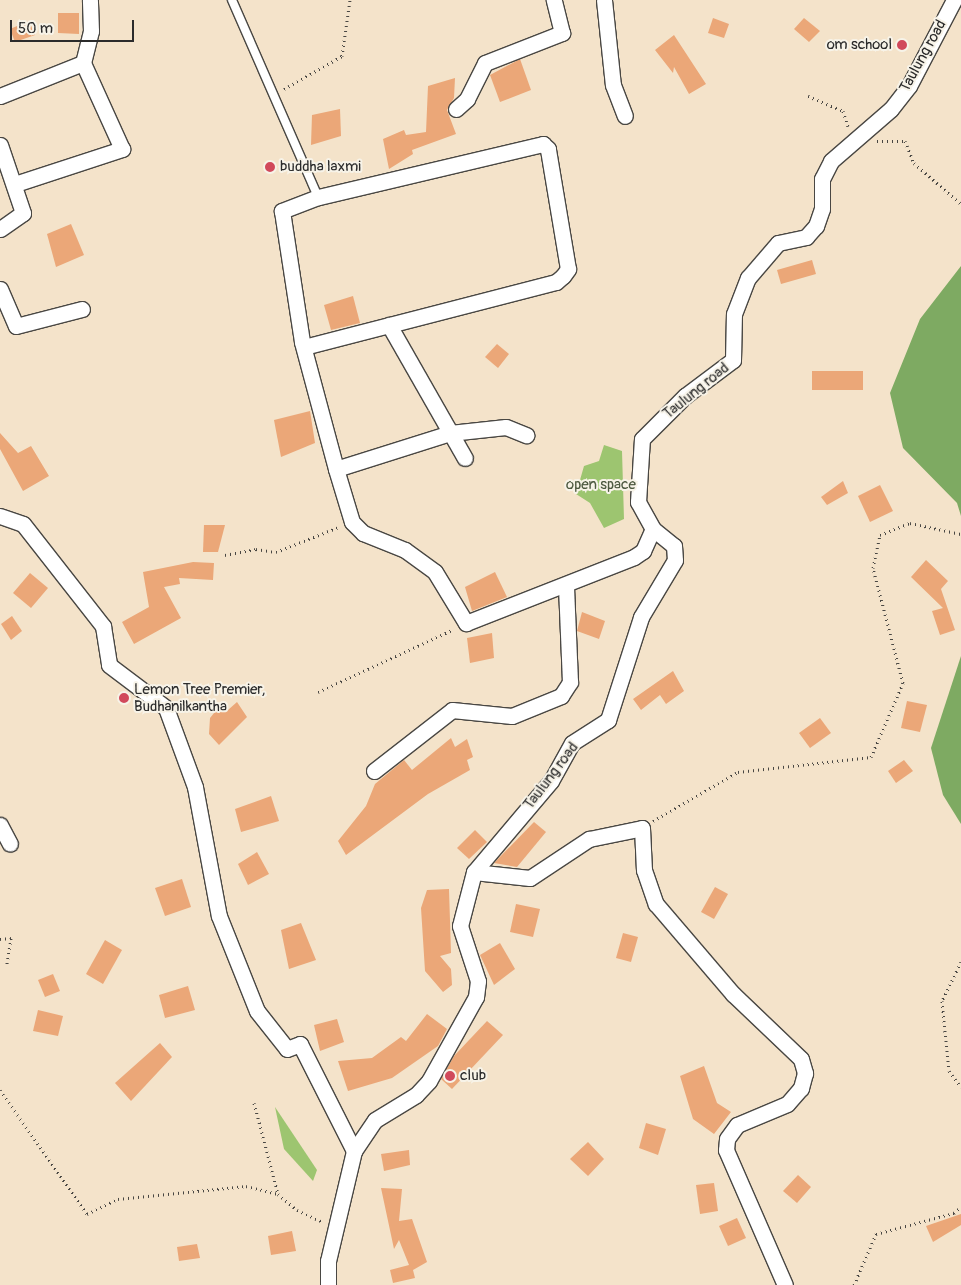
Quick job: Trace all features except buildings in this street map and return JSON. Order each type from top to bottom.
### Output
[{"type":"street","points":[[15,184],[122,148],[83,63],[91,31],[90,0]]},
{"type":"street","points":[[456,110],[467,99],[486,63],[562,33],[554,0]]},
{"type":"street","points":[[604,0],[613,86],[625,116]]},
{"type":"street","name":"Taulung road","points":[[474,872],[551,780],[572,743],[608,720],[641,617],[675,560],[674,546],[653,530],[638,502],[642,439],[686,396],[733,360],[738,296],[762,258],[778,243],[806,237],[816,226],[822,209],[822,179],[831,161],[891,109],[908,86],[954,0]]},
{"type":"street","points":[[0,96],[83,63]]},
{"type":"street","points":[[304,347],[556,282],[568,269],[548,149],[535,143],[318,197],[288,207],[280,219],[304,347],[336,468],[352,522],[363,533],[405,550],[435,572],[466,623],[566,586],[643,551],[653,530]]},
{"type":"street","points":[[0,145],[15,184],[23,213],[0,230]]},
{"type":"street","points":[[0,289],[16,326],[82,309]]},
{"type":"street","points":[[389,325],[465,458]]},
{"type":"street","points":[[336,468],[450,433],[506,427],[526,435]]},
{"type":"street","points":[[0,516],[23,524],[103,626],[109,665],[166,708],[195,788],[219,916],[257,1011],[294,1046],[354,1151]]},
{"type":"street","points":[[374,771],[452,710],[512,716],[561,696],[570,682],[566,586]]},
{"type":"street","points":[[0,825],[10,844]]},
{"type":"street","points":[[328,1285],[336,1228],[354,1151],[375,1120],[416,1095],[429,1081],[476,998],[478,981],[460,926],[474,872],[530,878],[589,839],[642,828],[644,870],[656,904],[733,994],[801,1059],[805,1073],[801,1088],[787,1104],[737,1125],[727,1144],[785,1285]]},
{"type":"lane","points":[[232,0],[318,197]]},
{"type":"path","points":[[273,97],[342,56],[350,0]]},
{"type":"path","points":[[808,96],[843,111],[854,141],[905,141],[914,163],[961,204]]},
{"type":"path","points":[[225,555],[256,549],[276,552],[352,522]]},
{"type":"path","points":[[642,828],[738,772],[871,757],[903,683],[873,568],[880,535],[910,523],[961,534]]},
{"type":"path","points":[[318,692],[466,623]]},
{"type":"path","points":[[0,939],[11,938],[6,964]]},
{"type":"path","points":[[961,962],[942,1000],[950,1071],[961,1087]]},
{"type":"path","points":[[0,1090],[87,1214],[118,1199],[246,1186],[278,1194],[297,1210],[336,1228]]},
{"type":"path","points":[[254,1103],[278,1194]]},
{"type":"path","points":[[854,1285],[876,1234],[954,1214],[961,1208]]},
{"type":"green space","points":[[961,266],[961,516],[957,503],[903,448],[890,393],[920,319]]},
{"type":"green space","name":"open space","points":[[604,445],[622,451],[624,519],[604,528],[590,503],[576,494],[584,466],[599,461]]},
{"type":"green space","points":[[961,656],[961,824],[943,795],[931,748]]},
{"type":"green space","points":[[275,1107],[317,1170],[313,1181],[284,1149]]},
{"type":"place","name":"om school","points":[[902,45]]},
{"type":"place","name":"buddha laxmi","points":[[270,167]]},
{"type":"place","name":"Lemon Tree Premier, Budhanilkantha","points":[[124,698]]},
{"type":"place","name":"club","points":[[450,1076]]}]
